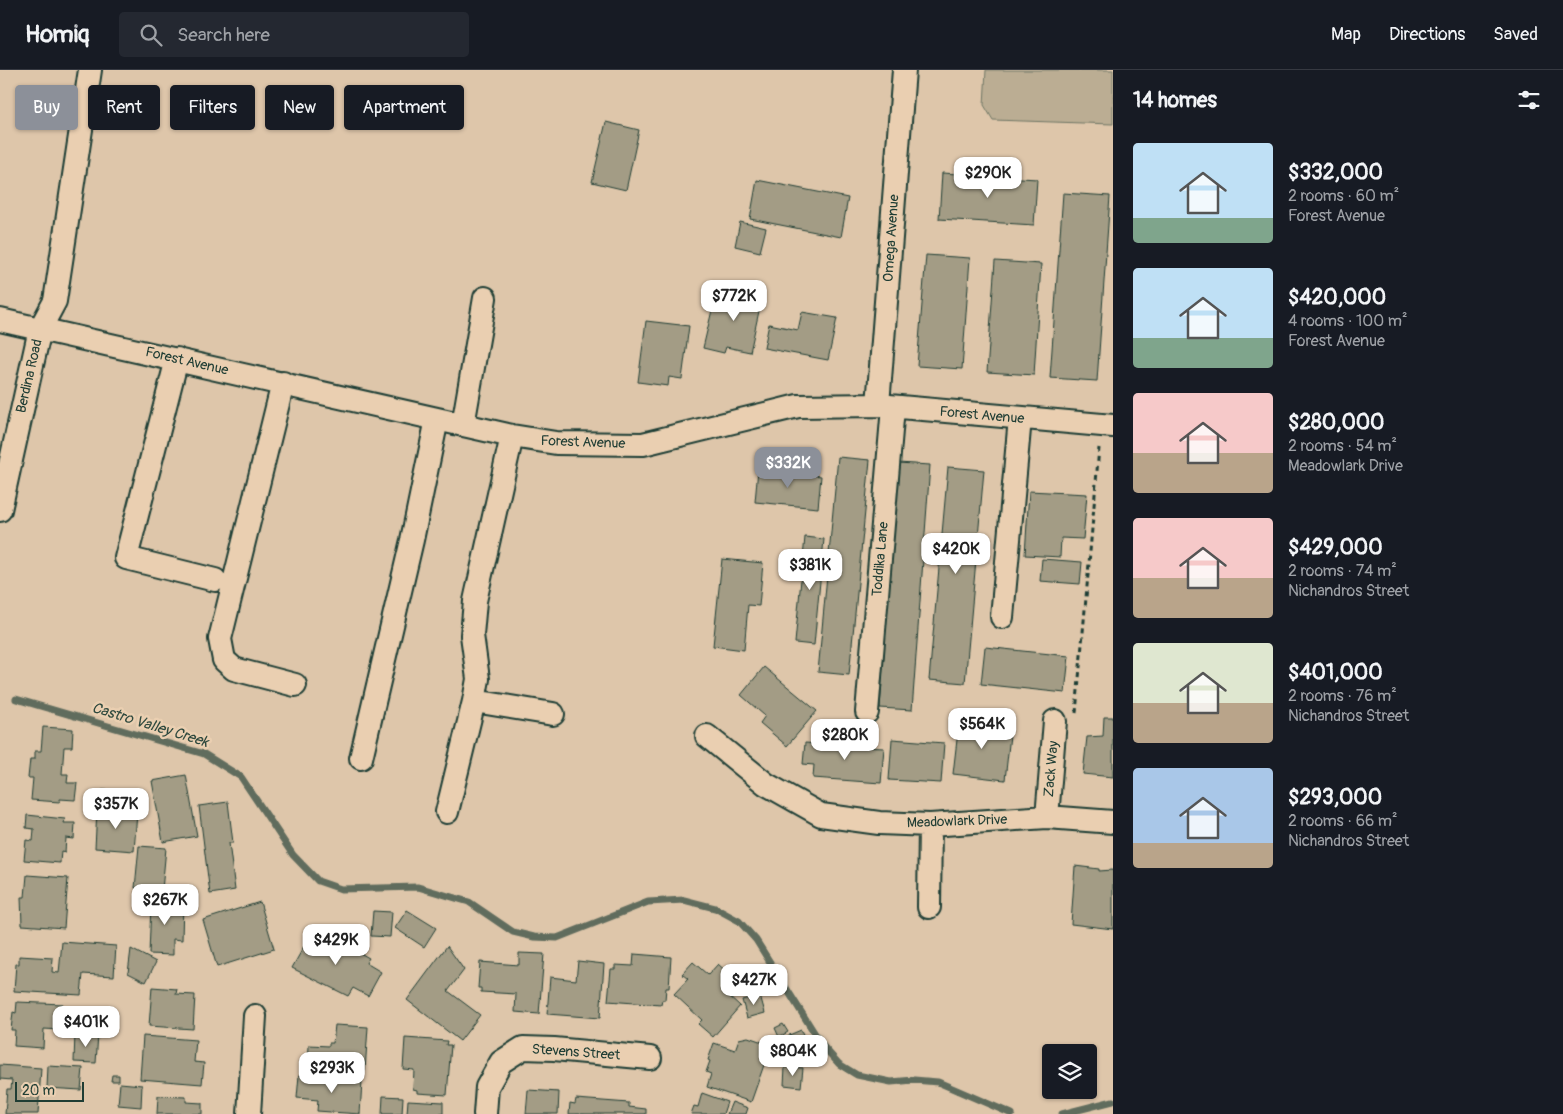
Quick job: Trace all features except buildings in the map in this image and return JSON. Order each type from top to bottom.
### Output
[{"type":"street","name":"Berdina Road","points":[[0,510],[40,329],[56,301],[90,70]]},
{"type":"street","name":"Omega Avenue","points":[[885,406],[904,70]]},
{"type":"street","points":[[463,425],[485,298]]},
{"type":"street","name":"Forest Avenue","points":[[0,320],[512,436],[556,443],[643,444],[798,406],[885,406],[1107,426]]},
{"type":"street","points":[[177,359],[126,558],[215,580]]},
{"type":"street","points":[[283,383],[220,639],[224,660],[234,669],[295,685]]},
{"type":"street","name":"Toddika Lane","points":[[867,712],[885,406]]},
{"type":"street","points":[[1002,617],[1020,418]]},
{"type":"street","points":[[361,758],[412,540],[437,419]]},
{"type":"street","points":[[447,812],[478,679],[472,635],[475,601],[512,436]]},
{"type":"street","points":[[474,700],[553,714]]},
{"type":"street","name":"Zack Way","points":[[1047,817],[1065,718]]},
{"type":"street","name":"Meadowlark Drive","points":[[707,736],[766,784],[821,815],[879,823],[930,825],[1047,817],[1113,822]]},
{"type":"street","points":[[929,907],[930,825]]},
{"type":"street","points":[[249,1114],[254,1016]]},
{"type":"street","name":"Stevens Street","points":[[485,1114],[487,1087],[500,1062],[523,1048],[650,1058]]},
{"type":"path","points":[[1065,718],[1107,426]]},
{"type":"shaded area","points":[[986,70],[1113,70],[1113,124],[993,120],[984,105]]},
{"type":"waterway","name":"Castro Valley Creek","points":[[16,699],[204,754],[241,777],[293,855],[318,881],[341,889],[418,887],[469,902],[513,932],[534,937],[557,938],[648,902],[684,900],[715,908],[739,921],[756,940],[822,1045],[839,1064],[857,1075],[891,1082],[914,1080],[938,1082],[1012,1114]]},
{"type":"waterway","name":"Castro Valley Creek","points":[[1062,1114],[1113,1101]]}]
